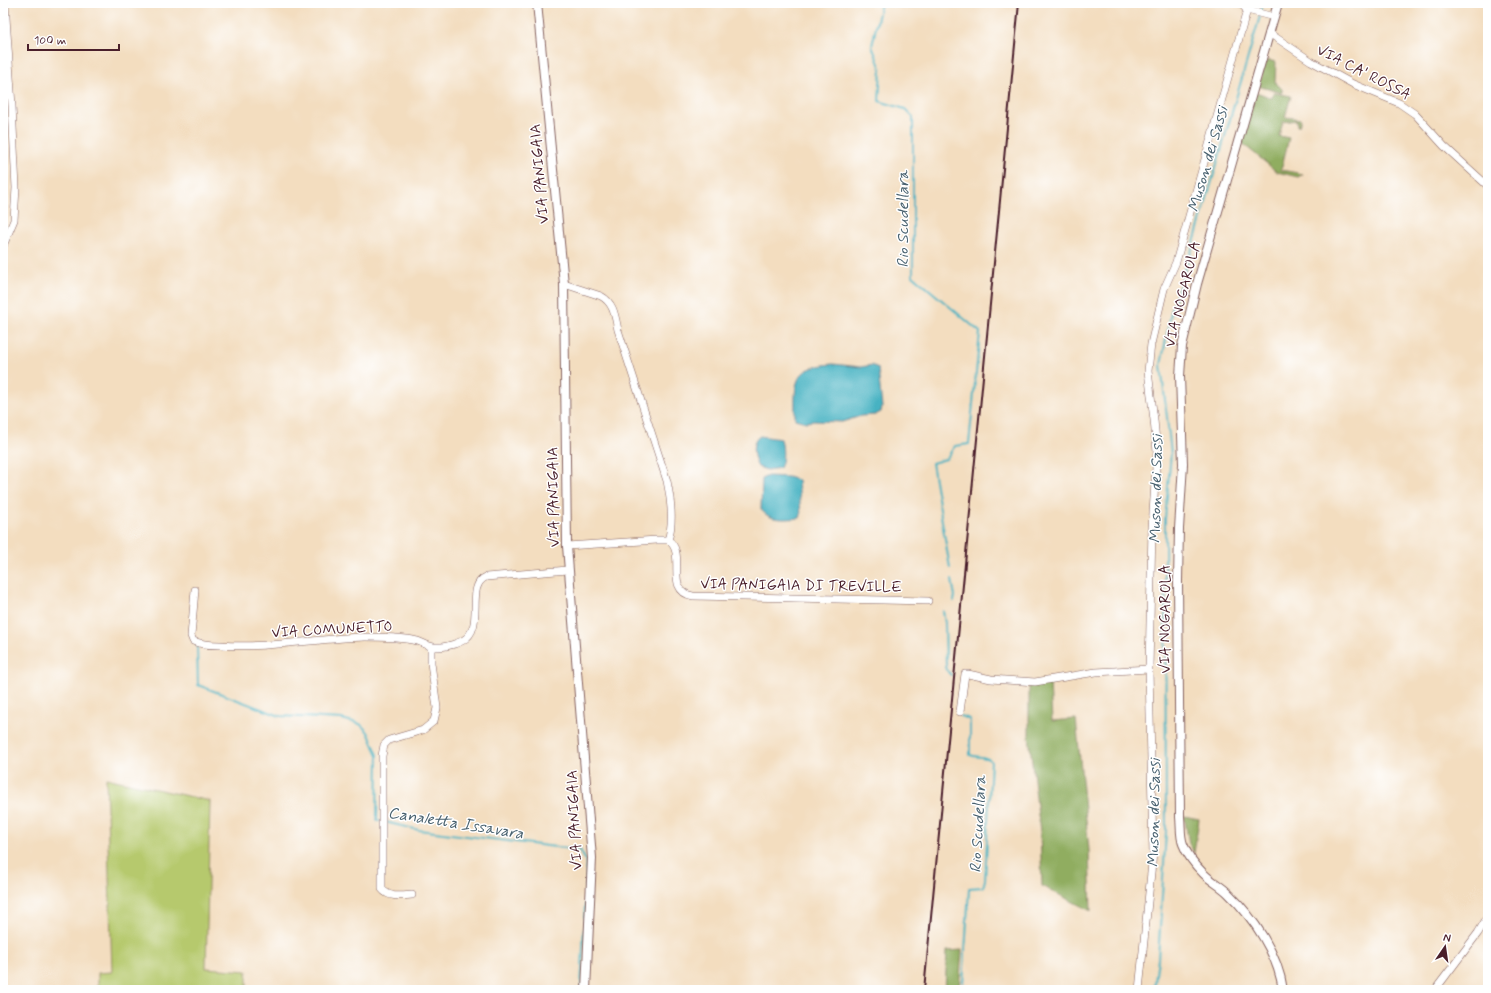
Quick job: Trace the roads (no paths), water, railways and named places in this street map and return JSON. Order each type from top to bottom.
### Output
[{"type":"street","points":[[3,246],[14,220],[16,188],[5,3]]},
{"type":"street","name":"VIA PANIGAIA","points":[[537,3],[564,284],[568,570],[592,858],[586,990]]},
{"type":"street","points":[[1240,3],[1249,10],[1272,17]]},
{"type":"street","points":[[1269,33],[1272,17],[1278,3]]},
{"type":"street","points":[[1139,990],[1152,853],[1149,669],[1152,528],[1157,452],[1148,371],[1149,358],[1164,289],[1176,262],[1249,10]]},
{"type":"street","name":"VIA CA' ROSSA","points":[[1269,33],[1311,61],[1353,84],[1399,103],[1415,114],[1444,146],[1488,186]]},
{"type":"street","name":"VIA NOGAROLA","points":[[1269,33],[1197,284],[1182,346],[1180,376],[1183,464],[1179,529],[1178,581],[1180,817],[1182,843],[1187,853],[1204,874],[1228,892],[1247,913],[1262,934],[1272,954],[1283,990]]},
{"type":"street","name":"VIA PANIGAIA DI TREVILLE","points":[[564,284],[601,296],[606,299],[612,307],[618,330],[667,481],[670,502],[670,534],[668,540],[675,548],[677,577],[679,589],[682,592],[688,595],[928,601]]},
{"type":"street","points":[[567,546],[668,540]]},
{"type":"street","name":"VIA COMUNETTO","points":[[195,590],[191,636],[193,641],[197,642],[221,646],[244,646],[376,637],[416,640],[431,647],[457,643],[463,641],[468,636],[474,625],[476,589],[481,579],[486,577],[568,570]]},
{"type":"street","points":[[412,895],[392,896],[386,894],[382,889],[382,756],[384,745],[389,740],[423,730],[434,721],[437,708],[431,663],[431,647]]},
{"type":"street","points":[[960,712],[965,674],[991,679],[1035,682],[1096,672],[1149,669]]},
{"type":"street","points":[[1435,990],[1478,934],[1488,916]]},
{"type":"water","points":[[833,364],[861,367],[872,365],[878,368],[882,407],[881,412],[875,415],[861,416],[842,422],[806,422],[795,419],[795,396],[798,380],[803,373],[809,369]]},
{"type":"water","points":[[760,436],[781,439],[783,454],[780,468],[767,470],[758,467],[753,450],[755,442]]},
{"type":"water","points":[[768,476],[788,477],[798,480],[800,518],[779,519],[773,518],[764,513],[761,509],[762,480]]},
{"type":"waterway","name":"Rio Scudellara","points":[[881,3],[872,46],[881,69],[879,101],[905,109],[913,117],[913,276],[980,332],[969,444],[955,446],[946,459],[932,463],[950,568]]},
{"type":"waterway","name":"Muson dei Sassi","points":[[1261,11],[1263,3]]},
{"type":"waterway","name":"Muson dei Sassi","points":[[1154,990],[1158,959],[1166,832],[1165,519],[1171,453],[1161,365],[1172,308],[1193,246],[1260,16]]},
{"type":"waterway","name":"Rio Scudellara","points":[[952,580],[955,596],[954,601]]},
{"type":"waterway","name":"Rio Scudellara","points":[[943,611],[945,623],[946,667],[951,675]]},
{"type":"waterway","name":"Canaletta Issavara","points":[[197,647],[198,685],[280,716],[342,719],[360,724],[368,732],[378,755],[377,821],[380,821]]},
{"type":"waterway","name":"Rio Scudellara","points":[[960,716],[970,719],[970,755],[986,758],[991,761],[985,880],[983,887],[969,888],[963,983],[963,987],[968,989],[989,990]]},
{"type":"waterway","name":"Canaletta Issavara","points":[[385,822],[419,830],[580,850],[587,863],[581,990]]},
{"type":"railway","points":[[924,990],[1019,3]]}]
